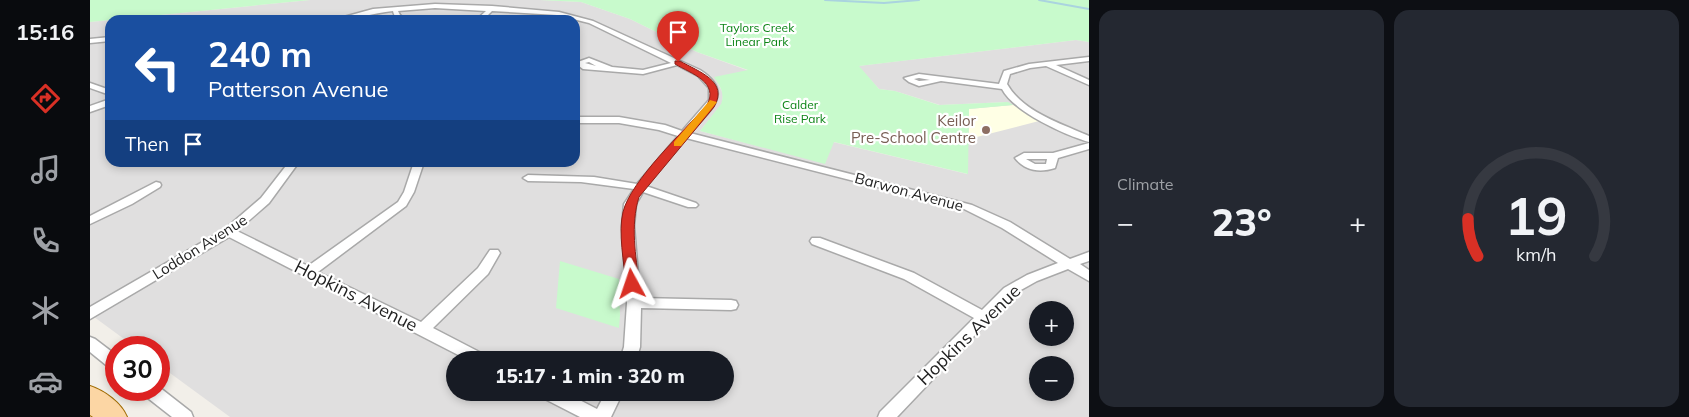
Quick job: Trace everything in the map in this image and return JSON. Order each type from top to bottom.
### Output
[{"type":"main road","points":[[90,398],[113,417]]},
{"type":"street","points":[[354,15],[394,15],[434,6],[492,8],[560,15]]},
{"type":"street","points":[[484,15],[492,8]]},
{"type":"street","points":[[580,19],[591,22],[678,62],[703,76],[712,85],[715,94],[710,106],[639,188],[630,204],[628,226],[634,304],[631,351]]},
{"type":"street","points":[[92,43],[105,40]]},
{"type":"street","points":[[1089,59],[1028,66],[1011,71],[1005,76],[1004,87],[1012,98],[1025,108],[1089,139]]},
{"type":"street","points":[[613,70],[642,72],[678,62]]},
{"type":"street","points":[[1045,64],[1089,83]]},
{"type":"street","points":[[940,79],[1004,87]]},
{"type":"street","points":[[90,85],[105,91]]},
{"type":"street","points":[[90,109],[105,104]]},
{"type":"street","name":"Barwon Avenue","points":[[580,120],[619,120],[660,127],[968,208],[1006,225],[1089,276]]},
{"type":"street","points":[[1053,156],[1089,146]]},
{"type":"street","name":"Loddon Avenue","points":[[90,314],[229,232],[246,220],[270,198],[291,167]]},
{"type":"street","points":[[309,272],[402,204],[409,192],[417,167]]},
{"type":"street","points":[[528,178],[597,180],[639,188],[692,205]]},
{"type":"street","points":[[90,220],[128,202],[156,185]]},
{"type":"street","name":"Hopkins Avenue","points":[[229,232],[464,351]]},
{"type":"street","points":[[816,241],[902,273],[984,317]]},
{"type":"street","points":[[422,330],[483,271],[494,253]]},
{"type":"street","name":"Hopkins Avenue","points":[[886,417],[1009,291],[1018,284],[1089,256]]},
{"type":"street","points":[[634,304],[731,305]]},
{"type":"street","points":[[90,343],[105,355]]},
{"type":"street","points":[[164,401],[185,417]]},
{"type":"street","points":[[565,401],[596,417]]},
{"type":"street","points":[[602,417],[610,401]]},
{"type":"shaded area","points":[[310,0],[540,0],[581,2],[630,19],[697,52],[749,71],[718,83],[723,94],[722,104],[700,131],[825,163],[833,142],[967,174],[969,109],[1008,102],[940,105],[895,91],[879,89],[858,66],[1076,40],[1089,42],[1089,417],[230,417],[170,373],[170,336],[120,336],[90,314],[90,22],[105,20],[105,167],[580,167],[580,15],[160,15]]},
{"type":"shaded area","name":"Keilor Pre-School Centre","points":[[1013,105],[1039,121],[969,139],[969,109]]},
{"type":"green space","points":[[90,0],[310,0],[160,15],[105,15],[105,20],[90,22]]},
{"type":"green space","points":[[540,0],[1089,0],[1089,42],[1076,40],[859,66],[879,89],[895,91],[939,105],[1008,102],[1013,105],[969,109],[968,174],[834,142],[825,164],[700,131],[721,104],[721,90],[714,77],[748,70],[697,52],[630,19],[581,2]]},
{"type":"green space","points":[[560,261],[619,279],[619,328],[556,308]]},
{"type":"waterway","points":[[825,0],[884,3],[919,0]]},
{"type":"waterway","points":[[1039,0],[1089,9]]},
{"type":"slow traffic","points":[[678,144],[713,102]]},
{"type":"place","name":"Keilor Pre-School Centre","points":[[986,130]]},
{"type":"route","points":[[632,284],[628,226],[630,204],[645,180],[710,106],[715,97],[712,85],[708,80],[678,62]]},
{"type":"park label","name":"Taylors Creek Linear Park","points":[[757,35]]},
{"type":"park label","name":"Calder Rise Park","points":[[800,112]]}]
